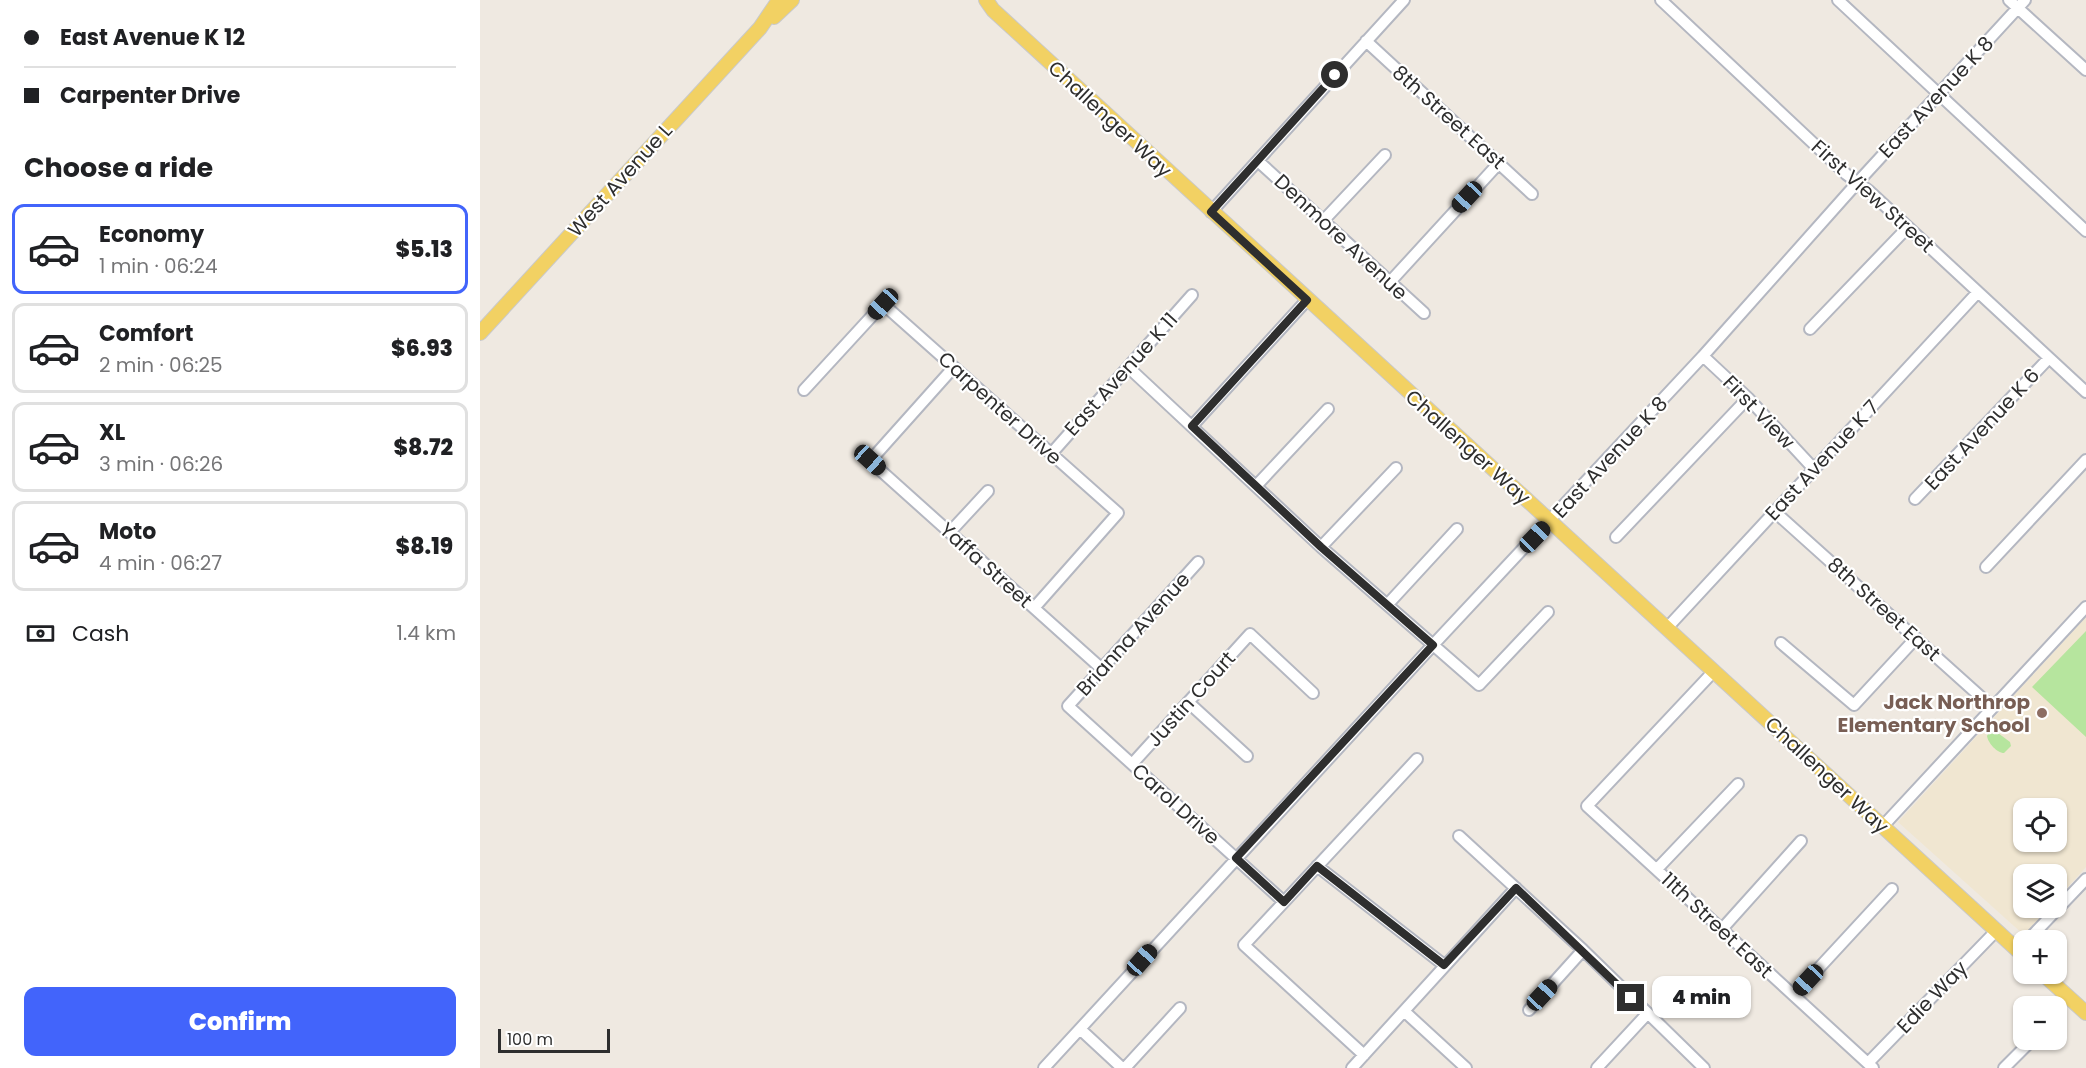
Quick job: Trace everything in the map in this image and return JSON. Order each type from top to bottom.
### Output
[{"type":"main road","name":"West Avenue L","points":[[480,333],[760,28],[779,0]]},
{"type":"main road","name":"West Avenue L","points":[[760,28],[780,13],[792,0]]},
{"type":"main road","name":"Challenger Way","points":[[975,0],[990,5],[1211,212],[1996,931],[2013,942]]},
{"type":"main road","points":[[2054,984],[2086,1013]]},
{"type":"street","points":[[1211,212],[1404,0]]},
{"type":"street","name":"First View Street","points":[[1661,0],[2086,392]]},
{"type":"street","points":[[1838,0],[2086,231]]},
{"type":"street","points":[[2017,3],[2086,70]]},
{"type":"street","name":"East Avenue K 8","points":[[1044,1068],[1433,645],[1703,356],[1939,94],[2017,3]]},
{"type":"street","name":"8th Street East","points":[[1366,41],[1532,194]]},
{"type":"street","points":[[1323,221],[1385,155]]},
{"type":"street","name":"Denmore Avenue","points":[[1258,161],[1424,314]]},
{"type":"street","points":[[1389,283],[1499,163]]},
{"type":"street","points":[[1810,329],[1908,227]]},
{"type":"street","name":"East Avenue K 7","points":[[1667,628],[1978,292]]},
{"type":"street","name":"East Avenue K 11","points":[[1051,454],[1192,295]]},
{"type":"street","points":[[1192,426],[1307,300]]},
{"type":"street","name":"Carpenter Drive","points":[[804,390],[883,304],[1118,513],[1034,608]]},
{"type":"street","name":"First View","points":[[1703,356],[1748,398],[1814,469]]},
{"type":"street","name":"East Avenue K 6","points":[[1915,499],[2049,358]]},
{"type":"street","name":"Yaffa Street","points":[[954,367],[870,460],[1102,669]]},
{"type":"street","points":[[1128,367],[1321,547],[1479,685],[1548,612]]},
{"type":"street","points":[[1616,537],[1748,398]]},
{"type":"street","points":[[1256,486],[1328,409]]},
{"type":"street","points":[[1986,567],[2086,460]]},
{"type":"street","points":[[1321,547],[1396,468]]},
{"type":"street","points":[[950,532],[988,491]]},
{"type":"street","name":"8th Street East","points":[[1774,512],[1992,707]]},
{"type":"street","points":[[1388,604],[1457,529]]},
{"type":"street","name":"Brianna Avenue","points":[[1068,706],[1198,562]]},
{"type":"street","points":[[1883,826],[2086,607]]},
{"type":"street","name":"Justin Court","points":[[1132,764],[1250,634],[1313,693]]},
{"type":"street","points":[[1781,643],[1854,705],[1916,638]]},
{"type":"street","name":"11th Street East","points":[[1714,671],[1587,806],[1870,1066]]},
{"type":"street","points":[[1188,702],[1247,756]]},
{"type":"street","name":"Carol Drive","points":[[1068,706],[1284,902]]},
{"type":"street","points":[[1364,1055],[1244,945],[1417,759]]},
{"type":"street","points":[[1657,869],[1738,784]]},
{"type":"street","points":[[1459,836],[1583,950],[1704,1068]]},
{"type":"street","points":[[1722,929],[1801,841]]},
{"type":"street","points":[[1317,866],[1444,965]]},
{"type":"street","points":[[2039,930],[2086,879]]},
{"type":"street","points":[[1352,1068],[1516,888]]},
{"type":"street","points":[[1794,995],[1892,889]]},
{"type":"street","name":"Edie Way","points":[[1870,1066],[1996,931]]},
{"type":"street","points":[[1529,1010],[1583,950]]},
{"type":"street","points":[[1080,1029],[1124,1068],[1180,1008]]},
{"type":"street","points":[[1404,1011],[1466,1068]]},
{"type":"street","points":[[1597,1068],[1647,1014]]},
{"type":"street","points":[[2004,1068],[2022,1050]]},
{"type":"shaded area","name":"Jack Northrop Elementary School","points":[[2086,617],[2086,867],[2067,888],[2067,864],[2013,864],[2013,918],[2040,918],[2029,930],[2018,930],[1898,822]]},
{"type":"green space","points":[[2086,631],[2086,737],[2032,687]]},
{"type":"green space","points":[[1994,730],[2010,742],[2011,746],[2004,753],[1996,749],[1988,739],[1989,732]]},
{"type":"place","name":"Jack Northrop Elementary School","points":[[2042,713]]},
{"type":"route","points":[[1335,75],[1211,212],[1307,300],[1192,426],[1321,547],[1433,645],[1236,858],[1284,902],[1317,866],[1444,965],[1516,888],[1631,998]]}]
